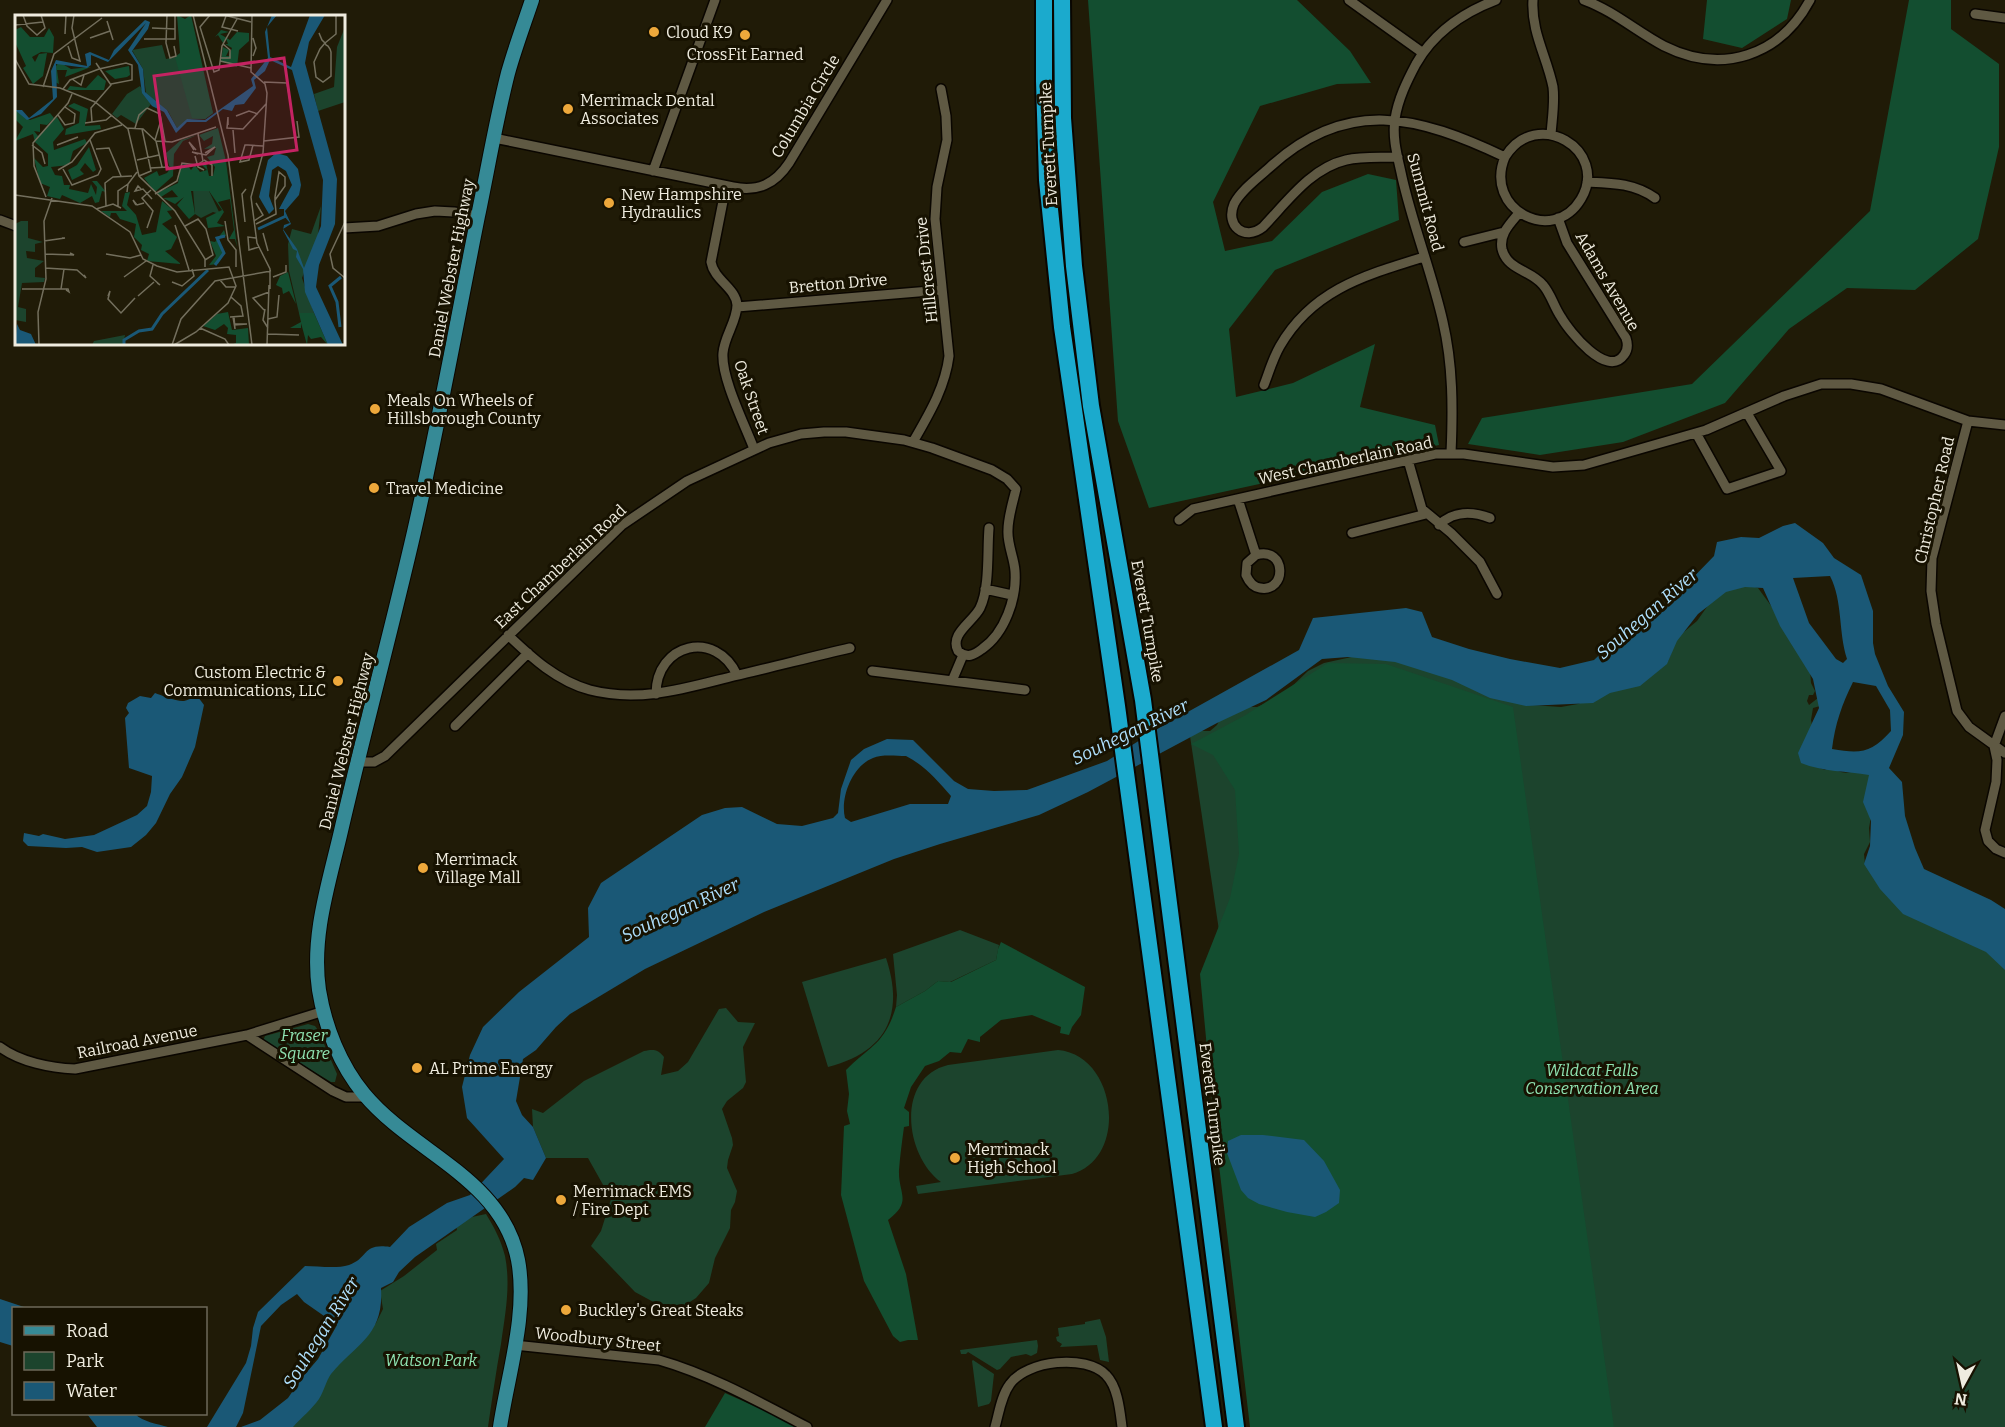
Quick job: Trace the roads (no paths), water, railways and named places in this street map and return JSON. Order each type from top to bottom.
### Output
[{"type":"highway","name":"Everett Turnpike","points":[[1044,0],[1047,180],[1055,269],[1084,490],[1117,706],[1214,1427]]},
{"type":"highway","name":"Everett Turnpike","points":[[1062,0],[1063,118],[1074,266],[1091,406],[1143,700],[1236,1427]]},
{"type":"main road","name":"Daniel Webster Highway","points":[[500,1427],[521,1290],[517,1256],[512,1238],[503,1220],[480,1189],[393,1122],[366,1097],[355,1082],[336,1048],[324,1011],[317,969],[319,929],[414,529],[494,138],[508,76],[532,0]]},
{"type":"street","points":[[653,171],[715,0]]},
{"type":"street","name":"Columbia Circle","points":[[494,138],[741,189],[759,188],[783,172],[887,0]]},
{"type":"street","points":[[1349,0],[1423,53]]},
{"type":"street","name":"Summit Road","points":[[1451,453],[1452,402],[1449,352],[1438,304],[1408,202],[1395,145],[1395,120],[1401,96],[1423,53],[1433,40],[1466,13],[1496,0]]},
{"type":"street","points":[[1533,0],[1534,29],[1554,94],[1551,135]]},
{"type":"street","points":[[1584,0],[1614,14],[1671,49],[1690,57],[1720,60],[1739,58],[1779,39],[1796,22],[1810,0]]},
{"type":"street","points":[[1975,14],[2005,18]]},
{"type":"street","name":"Hillcrest Drive","points":[[913,442],[940,393],[948,365],[935,209],[947,140],[946,116],[941,89]]},
{"type":"street","points":[[1398,157],[1353,159],[1328,166],[1311,179],[1263,227],[1253,232],[1240,231],[1233,221],[1233,208],[1238,197],[1276,162],[1303,141],[1337,126],[1355,122],[1395,120],[1413,123],[1442,130],[1505,158]]},
{"type":"street","points":[[1534,135],[1551,135],[1562,138],[1576,149],[1585,164],[1587,182],[1584,194],[1578,204],[1558,218],[1541,220],[1529,218],[1519,213],[1508,202],[1502,188],[1501,172],[1505,158],[1515,145],[1534,135]]},
{"type":"street","points":[[1587,182],[1631,185],[1655,198]]},
{"type":"street","points":[[726,186],[711,262],[717,276],[732,293],[737,307]]},
{"type":"street","points":[[345,228],[378,226],[435,211],[478,216]]},
{"type":"street","points":[[1464,242],[1504,232],[1519,213]]},
{"type":"street","name":"Adams Avenue","points":[[1504,232],[1502,246],[1507,260],[1542,283],[1564,323],[1594,355],[1606,361],[1617,361],[1627,350],[1626,338],[1572,252],[1563,235],[1558,218]]},
{"type":"street","points":[[0,220],[15,226]]},
{"type":"street","points":[[1264,385],[1273,361],[1286,338],[1302,317],[1323,298],[1360,278],[1424,257]]},
{"type":"street","name":"Bretton Drive","points":[[737,307],[942,290]]},
{"type":"street","name":"Oak Street","points":[[737,307],[725,340],[723,366],[754,449]]},
{"type":"street","name":"West Chamberlain Road","points":[[1179,520],[1193,509],[1408,460],[1451,453],[1540,466],[1568,467],[1606,460],[1696,433],[1821,384],[1851,384],[1881,389],[1968,422],[2005,425]]},
{"type":"street","points":[[1696,433],[1727,489],[1781,471],[1748,413]]},
{"type":"street","name":"Christopher Road","points":[[1968,422],[1932,558],[1931,591],[1936,624],[1957,711],[1969,727],[2005,753]]},
{"type":"street","name":"East Chamberlain Road","points":[[357,762],[374,762],[385,756],[622,525],[687,481],[782,438],[824,432],[846,432],[913,442],[992,470],[1007,479],[1016,489],[1008,528],[1015,571],[1012,595]]},
{"type":"street","points":[[1408,460],[1422,509],[1480,562],[1497,594]]},
{"type":"street","points":[[1238,499],[1256,555]]},
{"type":"street","points":[[1352,533],[1426,514]]},
{"type":"street","points":[[1439,525],[1446,518],[1456,514],[1479,514],[1490,518]]},
{"type":"street","points":[[985,589],[1012,595],[1006,621],[998,634],[976,654],[963,655],[956,647],[956,639],[977,613],[983,599],[989,528]]},
{"type":"street","points":[[508,635],[553,674],[590,690],[634,696],[656,694],[850,648]]},
{"type":"street","points":[[656,694],[657,680],[664,663],[687,648],[707,648],[716,651],[731,663],[737,675]]},
{"type":"street","points":[[454,726],[528,653]]},
{"type":"street","points":[[952,681],[963,655]]},
{"type":"street","points":[[872,670],[1025,690]]},
{"type":"street","points":[[2005,716],[1994,746],[1997,760],[1996,782],[1985,830],[1988,841],[1996,849],[2005,853]]},
{"type":"street","name":"Railroad Avenue","points":[[0,1047],[22,1058],[75,1070],[247,1035],[324,1011]]},
{"type":"street","points":[[247,1035],[333,1091],[346,1097],[366,1097]]},
{"type":"street","name":"Woodbury Street","points":[[514,1346],[638,1357],[670,1363],[719,1382],[807,1427]]},
{"type":"street","points":[[995,1427],[1005,1393],[1016,1377],[1038,1366],[1071,1363],[1091,1366],[1111,1381],[1119,1404],[1122,1427]]},
{"type":"water","name":"Souhegan River","points":[[1795,523],[1823,543],[1834,558],[1861,575],[1873,611],[1875,654],[1888,686],[1904,712],[1903,735],[1889,768],[1902,782],[1905,816],[1915,848],[1924,869],[1991,900],[2005,909],[2005,970],[1986,952],[1903,914],[1880,889],[1864,864],[1870,846],[1871,821],[1863,802],[1869,775],[1826,770],[1801,763],[1798,753],[1819,708],[1813,679],[1780,626],[1763,588],[1745,587],[1726,592],[1698,614],[1677,641],[1667,664],[1640,686],[1610,693],[1593,703],[1526,706],[1490,698],[1452,680],[1395,662],[1348,657],[1322,659],[1266,700],[1217,723],[1088,792],[1039,815],[894,859],[764,912],[645,969],[570,1014],[536,1050],[523,1059],[516,1101],[522,1115],[533,1127],[546,1158],[533,1180],[524,1178],[515,1187],[415,1257],[399,1272],[393,1282],[381,1288],[381,1304],[373,1328],[331,1374],[319,1399],[293,1427],[241,1427],[260,1420],[288,1398],[318,1359],[337,1325],[304,1302],[297,1294],[281,1305],[261,1326],[243,1413],[236,1427],[207,1427],[246,1363],[258,1312],[305,1266],[349,1265],[360,1259],[370,1249],[381,1246],[390,1247],[409,1227],[447,1203],[470,1195],[504,1159],[467,1118],[462,1087],[470,1055],[483,1027],[519,992],[589,937],[588,908],[601,883],[702,815],[725,808],[742,807],[777,824],[802,826],[833,818],[838,813],[841,789],[851,760],[864,749],[887,739],[913,740],[954,781],[968,789],[1027,790],[1107,761],[1159,728],[1299,650],[1313,618],[1406,608],[1422,612],[1432,637],[1469,649],[1560,668],[1594,660],[1611,644],[1621,629],[1645,623],[1655,610],[1680,591],[1714,556],[1717,542],[1741,537],[1759,538],[1783,526]],"holes":[[[1830,576],[1837,596],[1847,659],[1843,663],[1836,659],[1809,623],[1793,578]],[[1853,682],[1876,686],[1890,710],[1891,731],[1877,744],[1865,750],[1832,749],[1842,706]],[[885,756],[906,756],[919,764],[951,796],[948,804],[910,804],[851,822],[845,818],[844,801],[854,775],[866,762]]]},
{"type":"water","points":[[155,693],[181,701],[198,697],[204,705],[195,747],[182,777],[170,794],[156,823],[131,847],[97,852],[82,847],[28,846],[23,841],[24,833],[65,839],[94,835],[137,815],[147,806],[152,776],[129,768],[125,718],[129,713],[126,708],[128,703],[140,696],[151,698]]},
{"type":"water","points":[[1241,1135],[1304,1140],[1324,1161],[1340,1190],[1339,1203],[1315,1217],[1287,1212],[1259,1204],[1248,1198],[1241,1190],[1227,1153],[1228,1141]]},
{"type":"water","points":[[0,1299],[24,1307],[12,1307],[12,1346],[0,1342]]},
{"type":"water","points":[[88,1415],[136,1415],[146,1421],[168,1427],[97,1427]]},
{"type":"place","name":"Cloud K9","points":[[654,32]]},
{"type":"place","name":"CrossFit Earned","points":[[745,35]]},
{"type":"place","name":"Merrimack Dental Associates","points":[[568,109]]},
{"type":"place","name":"New Hampshire Hydraulics","points":[[609,203]]},
{"type":"place","name":"Meals On Wheels of Hillsborough County","points":[[375,409]]},
{"type":"place","name":"Travel Medicine","points":[[374,488]]},
{"type":"place","name":"Custom Electric & Communications, LLC","points":[[338,681]]},
{"type":"place","name":"Merrimack Village Mall","points":[[423,868]]},
{"type":"place","name":"AL Prime Energy","points":[[417,1068]]},
{"type":"place","name":"Merrimack High School","points":[[955,1158]]},
{"type":"place","name":"Merrimack EMS / Fire Dept","points":[[561,1200]]},
{"type":"place","name":"Buckley's Great Steaks","points":[[566,1310]]},
{"type":"park label","name":"Fraser Square","points":[[304,1044]]},
{"type":"park label","name":"Wildcat Falls Conservation Area","points":[[1592,1079]]},
{"type":"park label","name":"Watson Park","points":[[431,1360]]}]
